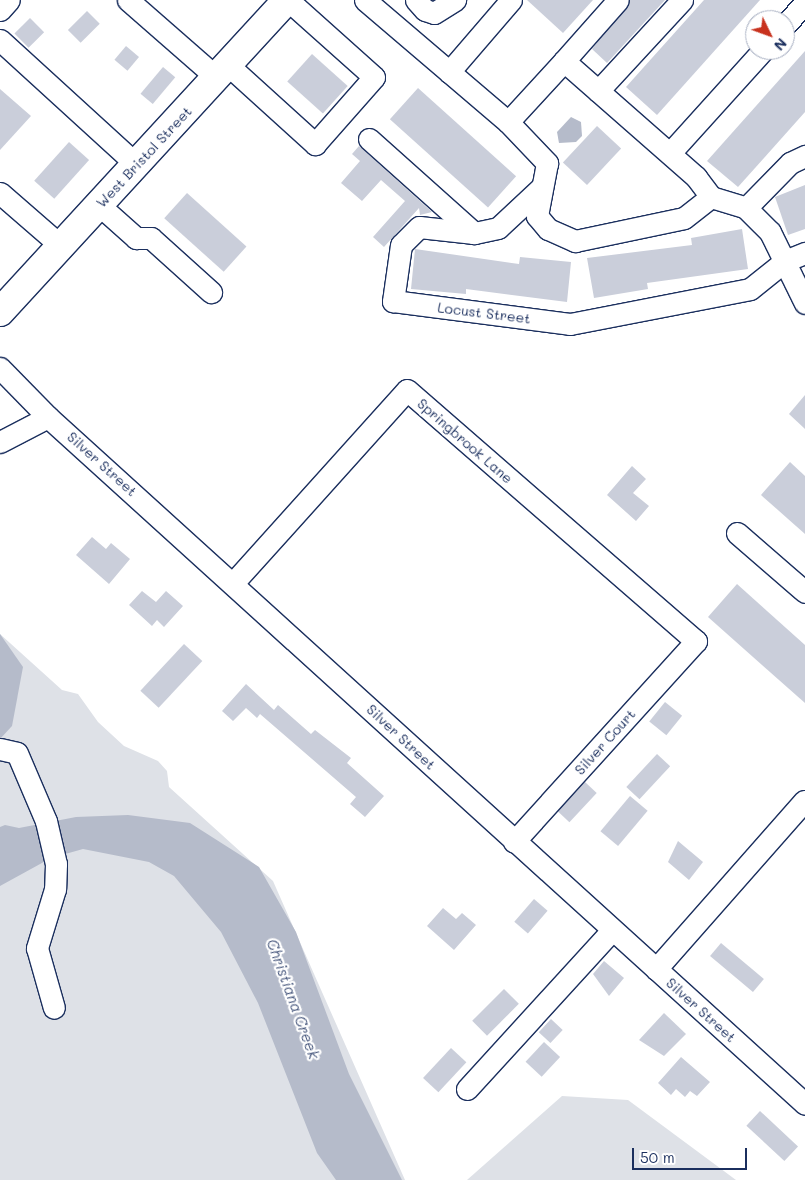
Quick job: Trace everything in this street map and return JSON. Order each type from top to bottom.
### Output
[{"type":"main road","name":"West Bristol Street","points":[[0,312],[223,72],[287,0]]},
{"type":"street","points":[[0,10],[9,0]]},
{"type":"street","points":[[128,0],[315,144],[374,77],[287,0]]},
{"type":"street","points":[[365,0],[508,122],[547,163],[538,216],[548,229],[575,241],[684,218],[711,197]]},
{"type":"street","points":[[416,0],[424,10],[434,13],[455,0]]},
{"type":"street","points":[[449,72],[511,0]]},
{"type":"street","points":[[508,122],[618,0]]},
{"type":"street","points":[[598,91],[682,0]]},
{"type":"street","points":[[795,14],[805,2]]},
{"type":"street","points":[[0,40],[136,165]]},
{"type":"street","points":[[670,154],[754,60]]},
{"type":"street","points":[[564,61],[670,154],[711,197],[746,208],[770,232],[786,261],[805,303]]},
{"type":"street","points":[[369,139],[474,233]]},
{"type":"street","points":[[746,208],[790,163],[805,156]]},
{"type":"street","name":"Locust Street","points":[[542,187],[498,228],[474,233],[419,227],[401,245],[392,301],[570,324],[750,288],[786,261],[805,253]]},
{"type":"street","points":[[0,193],[61,246]]},
{"type":"street","points":[[99,205],[136,238],[151,238],[211,292]]},
{"type":"street","name":"Silver Street","points":[[0,368],[48,417],[234,582],[514,842],[805,1104]]},
{"type":"street","name":"Springbrook Lane","points":[[234,582],[407,390],[696,641]]},
{"type":"street","points":[[0,442],[48,417]]},
{"type":"street","points":[[737,532],[805,592]]},
{"type":"street","name":"Silver Court","points":[[514,842],[696,641]]},
{"type":"street","points":[[0,749],[17,753],[46,821],[56,864],[55,889],[37,948],[54,1008]]},
{"type":"street","points":[[656,969],[804,801]]},
{"type":"street","points":[[467,1089],[612,930]]},
{"type":"shaded area","points":[[0,634],[62,690],[78,694],[98,722],[124,746],[158,761],[167,771],[169,787],[273,881],[405,1180],[0,1180]]},
{"type":"shaded area","points":[[562,1096],[628,1100],[736,1180],[467,1180]]},
{"type":"water","points":[[571,117],[581,122],[582,136],[576,142],[559,143],[557,132]]},
{"type":"water","points":[[0,634],[23,667],[12,726],[0,739]]},
{"type":"water","name":"Christiana Creek","points":[[128,815],[190,823],[259,867],[296,932],[349,1074],[402,1180],[336,1180],[317,1153],[258,1003],[221,932],[174,876],[149,862],[83,849],[51,858],[0,886],[0,827],[5,825],[19,828],[76,817]]},
{"type":"building","points":[[527,0],[593,0],[563,33]]},
{"type":"building","points":[[630,0],[665,0],[607,63],[592,49]]},
{"type":"building","points":[[704,0],[760,0],[751,10],[745,10],[745,17],[657,115],[626,87]]},
{"type":"building","points":[[87,11],[100,24],[81,43],[68,30]]},
{"type":"building","points":[[30,18],[44,32],[29,48],[14,34]]},
{"type":"building","points":[[126,46],[139,57],[127,71],[114,60]]},
{"type":"building","points":[[805,51],[805,112],[738,187],[707,161]]},
{"type":"building","points":[[312,54],[348,86],[323,114],[287,81]]},
{"type":"building","points":[[163,67],[175,77],[153,104],[141,94]]},
{"type":"building","points":[[418,88],[516,176],[488,208],[390,119]]},
{"type":"building","points":[[0,89],[31,116],[0,150]]},
{"type":"building","points":[[597,126],[621,149],[587,185],[563,163]]},
{"type":"building","points":[[69,142],[89,160],[54,199],[34,181]]},
{"type":"building","points":[[359,146],[432,212],[420,215],[419,208],[384,247],[373,237],[405,201],[381,180],[362,201],[341,183],[360,161],[352,154]]},
{"type":"building","points":[[805,185],[805,229],[788,235],[775,197]]},
{"type":"building","points":[[187,193],[246,247],[224,272],[164,218]]},
{"type":"building","points":[[742,229],[748,269],[647,283],[648,289],[594,298],[587,258],[692,245],[691,238]]},
{"type":"building","points":[[415,249],[519,264],[520,257],[571,262],[567,302],[466,289],[466,294],[411,289]]},
{"type":"building","points":[[805,395],[805,429],[789,414]]},
{"type":"building","points":[[790,462],[805,476],[805,534],[761,495]]},
{"type":"building","points":[[632,466],[646,479],[633,493],[649,506],[636,521],[607,495]]},
{"type":"building","points":[[92,537],[106,549],[111,543],[130,559],[109,584],[76,555]]},
{"type":"building","points":[[737,584],[805,645],[805,703],[708,617]]},
{"type":"building","points":[[142,591],[156,602],[166,591],[183,606],[164,627],[157,620],[152,626],[129,605]]},
{"type":"building","points":[[184,644],[202,661],[159,708],[140,691]]},
{"type":"building","points":[[246,684],[274,710],[278,705],[311,734],[315,730],[351,758],[347,763],[384,796],[365,817],[350,804],[356,797],[260,714],[257,718],[246,708],[233,721],[222,711]]},
{"type":"building","points":[[665,702],[682,716],[666,735],[649,721]]},
{"type":"building","points":[[657,754],[670,766],[639,799],[626,787]]},
{"type":"building","points":[[585,782],[597,793],[569,822],[558,811]]},
{"type":"building","points":[[630,796],[648,811],[618,846],[600,831]]},
{"type":"building","points":[[678,841],[703,862],[689,880],[668,862]]},
{"type":"building","points":[[534,899],[548,911],[528,933],[514,922]]},
{"type":"building","points":[[443,908],[456,919],[462,913],[476,925],[454,950],[427,926]]},
{"type":"building","points":[[721,943],[764,979],[753,992],[710,956]]},
{"type":"building","points":[[604,961],[624,978],[609,996],[593,974]]},
{"type":"building","points":[[504,989],[519,1004],[487,1036],[472,1021]]},
{"type":"building","points":[[664,1013],[686,1034],[664,1056],[639,1040]]},
{"type":"building","points":[[551,1019],[563,1030],[550,1043],[539,1032]]},
{"type":"building","points":[[544,1042],[560,1057],[542,1077],[526,1062]]},
{"type":"building","points":[[451,1048],[466,1062],[438,1092],[423,1078]]},
{"type":"building","points":[[681,1057],[710,1082],[697,1096],[690,1091],[685,1097],[676,1089],[671,1095],[658,1083]]},
{"type":"building","points":[[760,1111],[798,1146],[784,1161],[746,1126]]}]
